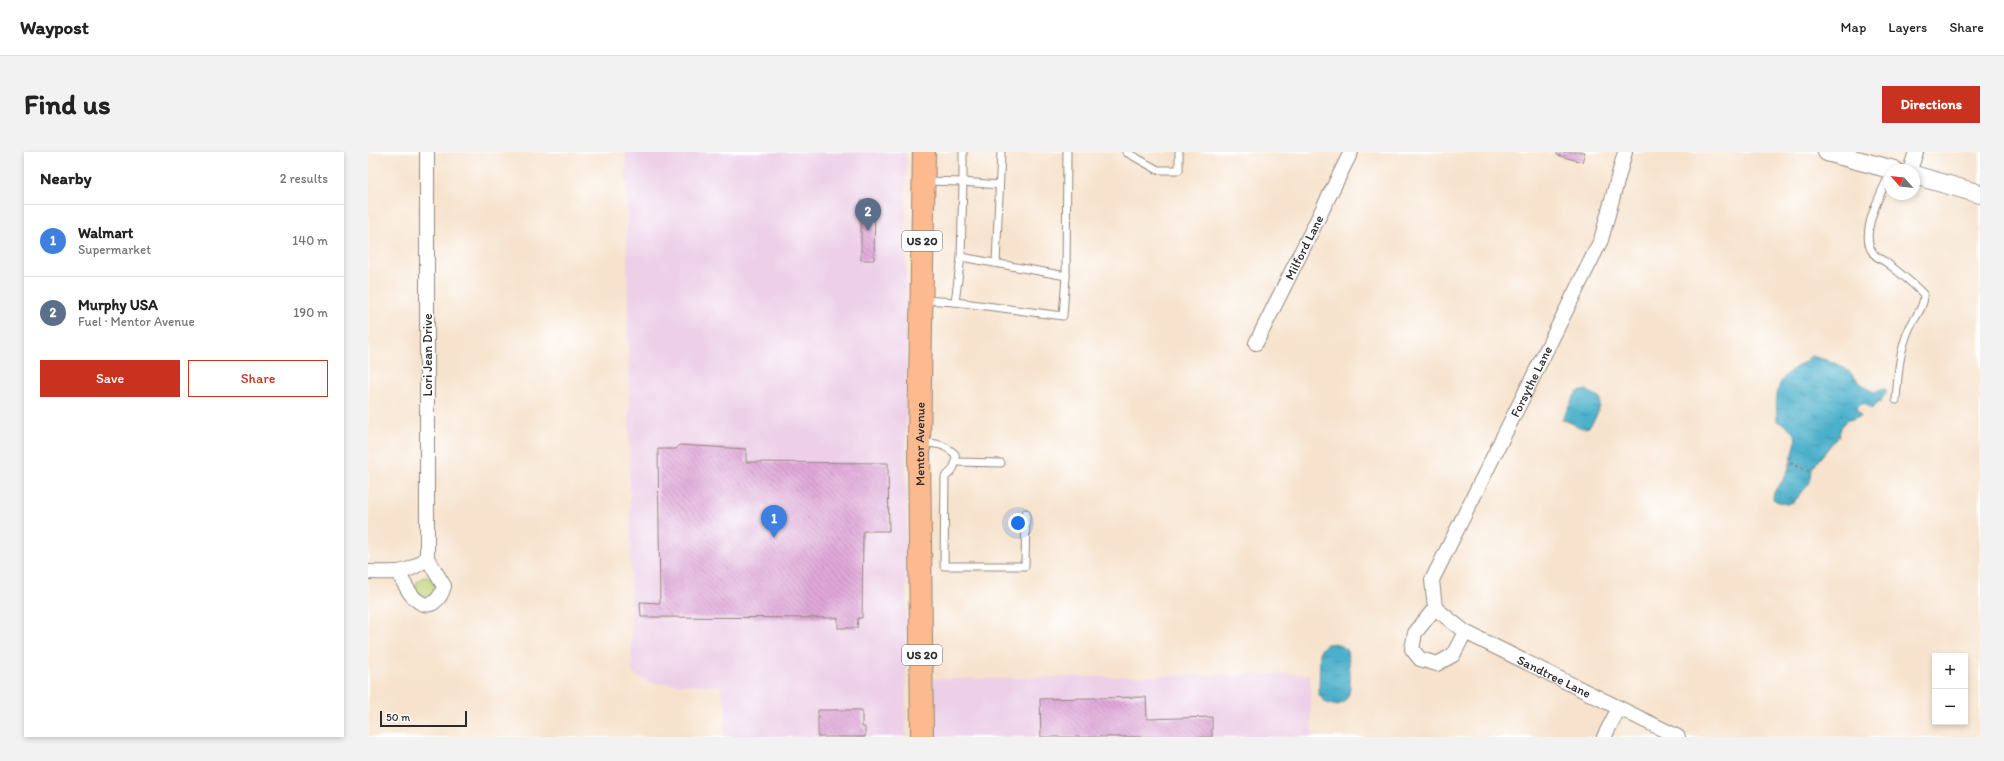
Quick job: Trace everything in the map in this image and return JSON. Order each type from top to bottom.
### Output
[{"type":"main road","name":"Mentor Avenue","points":[[922,737],[919,443],[924,152]]},
{"type":"street","name":"Lori Jean Drive","points":[[427,152],[427,558]]},
{"type":"street","name":"Milford Lane","points":[[1256,343],[1351,152]]},
{"type":"street","name":"Forsythe Lane","points":[[1435,608],[1432,580],[1601,240],[1625,152]]},
{"type":"street","points":[[1827,152],[1884,168]]},
{"type":"street","points":[[1912,164],[1916,152]]},
{"type":"street","points":[[1920,177],[1980,194]]},
{"type":"street","points":[[368,572],[398,572],[411,570],[427,558],[444,586],[442,596],[436,602],[426,604],[418,601],[398,572]]},
{"type":"street","points":[[1435,608],[1415,633],[1412,649],[1420,659],[1437,664],[1453,655],[1465,632]]},
{"type":"street","name":"Sandtree Lane","points":[[1435,608],[1465,632],[1678,737]]},
{"type":"street","points":[[1604,737],[1619,708]]},
{"type":"lane","points":[[955,302],[961,257],[963,152]]},
{"type":"lane","points":[[996,263],[1001,152]]},
{"type":"lane","points":[[922,300],[955,302],[1063,316],[1066,276],[1067,152]]},
{"type":"lane","points":[[1126,152],[1158,170],[1179,170],[1179,152]]},
{"type":"lane","points":[[923,181],[999,185]]},
{"type":"lane","points":[[1884,188],[1871,218],[1868,234],[1870,247],[1875,255],[1908,280],[1924,296],[1924,301],[1909,330],[1898,366],[1896,400]]},
{"type":"lane","points":[[961,257],[1066,276]]},
{"type":"lane","points":[[919,443],[936,443],[945,446],[956,454],[957,462],[954,469],[945,477],[944,566],[1025,566],[1026,513]]},
{"type":"lane","points":[[957,462],[1000,464]]},
{"type":"path","points":[[1790,463],[1812,473]]},
{"type":"shaded area","points":[[626,152],[906,152],[906,737],[724,737],[726,707],[720,686],[651,683],[632,673]]},
{"type":"shaded area","points":[[1310,674],[1312,737],[935,737],[933,679]]},
{"type":"green space","points":[[426,577],[433,580],[436,587],[433,594],[426,597],[419,594],[416,587],[419,580]]},
{"type":"water","points":[[1811,356],[1828,360],[1840,366],[1848,371],[1869,390],[1874,392],[1883,388],[1887,391],[1880,402],[1871,409],[1865,403],[1859,405],[1856,409],[1861,416],[1846,421],[1842,425],[1839,435],[1812,468],[1809,484],[1794,502],[1787,504],[1780,503],[1773,499],[1773,495],[1788,471],[1796,439],[1793,431],[1777,421],[1776,406],[1779,386],[1787,374]]},
{"type":"water","points":[[1586,390],[1600,398],[1596,417],[1589,427],[1582,428],[1562,420],[1576,393]]},
{"type":"water","points":[[1335,643],[1346,650],[1350,680],[1348,696],[1341,703],[1333,705],[1325,702],[1319,694],[1320,650],[1327,644]]},
{"type":"building","points":[[1557,152],[1585,152],[1582,162],[1557,155]]},
{"type":"building","points":[[861,201],[875,201],[874,260],[861,260]]},
{"type":"building","points":[[680,445],[746,449],[746,462],[888,463],[889,531],[863,531],[862,618],[858,618],[857,628],[838,628],[838,618],[641,617],[640,602],[660,603],[658,449],[676,449]]},
{"type":"building","points":[[1146,697],[1147,719],[1212,717],[1212,737],[1041,737],[1040,699]]},
{"type":"building","points":[[818,710],[862,710],[862,727],[865,727],[865,737],[818,737]]},
{"type":"place","name":"Murphy USA","points":[[868,231]]},
{"type":"place","name":"Walmart","points":[[774,538]]}]
